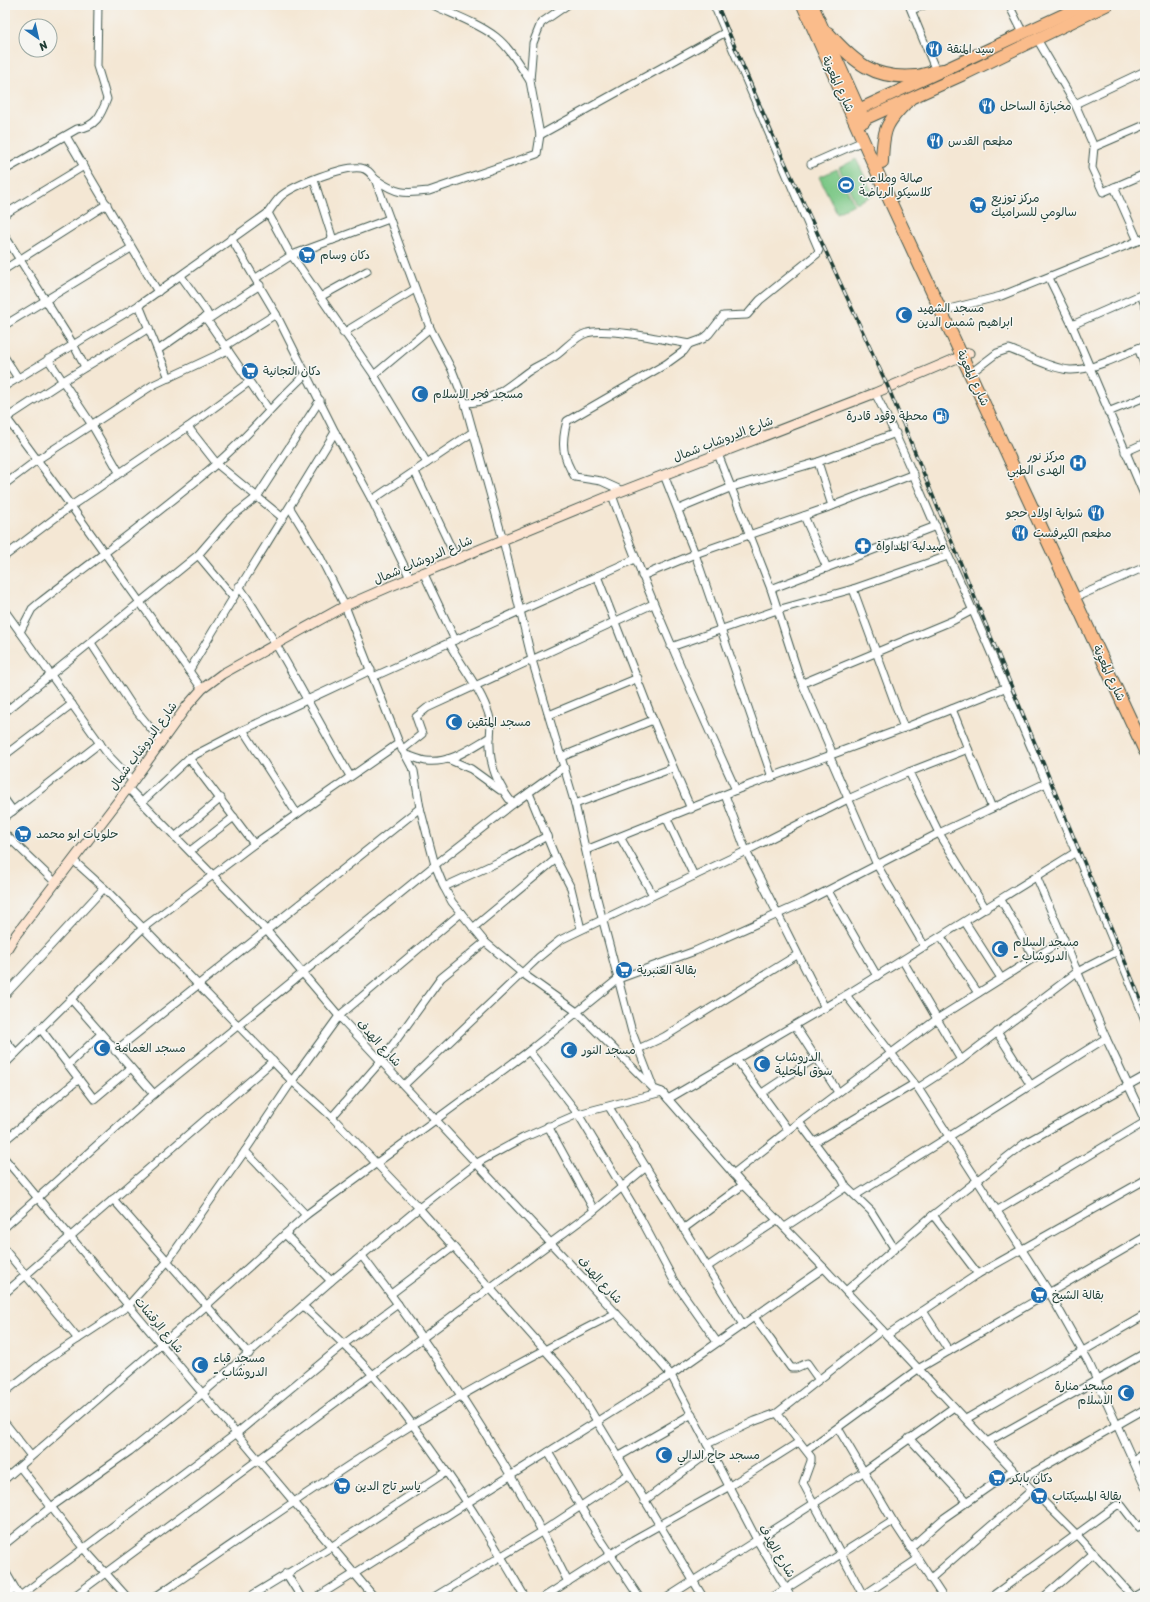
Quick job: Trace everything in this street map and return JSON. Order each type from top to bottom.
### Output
[{"type":"highway","name":"شارع المعونة","points":[[803,5],[857,117],[882,162],[949,309],[966,354],[976,369],[1145,732]]},
{"type":"highway","name":"شارع المعونة","points":[[812,5],[857,117],[863,141],[966,354],[1145,751]]},
{"type":"highway","points":[[821,25],[852,58],[866,68],[882,74],[900,77],[918,76],[942,70]]},
{"type":"highway","points":[[882,162],[883,139],[887,125],[909,100]]},
{"type":"main road","points":[[857,117],[942,70],[1084,5]]},
{"type":"main road","points":[[857,117],[909,100],[1107,5]]},
{"type":"main road","points":[[942,70],[953,80]]},
{"type":"street","points":[[5,170],[66,136],[77,128],[87,128],[93,124],[101,114],[107,99],[97,66],[98,5]]},
{"type":"street","points":[[433,5],[479,26],[496,38],[508,50],[530,81]]},
{"type":"street","points":[[5,386],[139,305],[268,213],[280,197],[290,190],[325,174],[357,168],[368,171],[375,179],[397,192],[411,193],[429,191],[537,154],[540,135],[530,81],[533,43],[539,26],[567,5]]},
{"type":"street","points":[[623,491],[601,481],[575,477],[565,457],[563,437],[567,421],[666,364],[684,351],[690,344],[709,334],[723,316],[746,315],[760,300],[817,254],[819,250],[714,5]]},
{"type":"street","points":[[924,5],[911,8],[942,70]]},
{"type":"street","points":[[1009,5],[1023,33]]},
{"type":"street","points":[[540,135],[726,32]]},
{"type":"street","points":[[1037,39],[1075,104],[1094,147],[1092,168],[1103,192],[1145,174]]},
{"type":"street","points":[[1075,104],[1145,71]]},
{"type":"street","points":[[1094,147],[1145,124]]},
{"type":"street","points":[[66,136],[158,292]]},
{"type":"street","points":[[811,164],[863,141]]},
{"type":"street","points":[[5,214],[84,166]]},
{"type":"street","points":[[375,179],[430,328],[452,370],[466,403],[503,540],[532,660],[575,804],[618,979],[638,1049],[658,1090]]},
{"type":"street","points":[[314,180],[333,240]]},
{"type":"street","points":[[1114,187],[1138,241]]},
{"type":"street","points":[[5,269],[107,204]]},
{"type":"street","points":[[268,213],[292,255],[343,333],[374,375],[427,463]]},
{"type":"street","points":[[158,350],[258,282],[292,255],[389,219]]},
{"type":"street","points":[[5,236],[73,344],[85,367]]},
{"type":"street","points":[[231,238],[276,314],[335,432],[372,500],[410,578]]},
{"type":"street","points":[[949,309],[1001,296],[1049,278],[1145,238]]},
{"type":"street","points":[[5,325],[131,248]]},
{"type":"street","points":[[320,297],[367,271]]},
{"type":"street","points":[[181,276],[206,311],[208,315],[206,318],[269,410]]},
{"type":"street","points":[[1049,278],[1072,325],[1144,494]]},
{"type":"street","points":[[343,333],[415,289]]},
{"type":"street","points":[[1072,325],[1143,294],[1145,305]]},
{"type":"street","points":[[139,305],[169,378]]},
{"type":"street","points":[[5,484],[37,460],[153,385],[226,348],[276,314]]},
{"type":"street","points":[[149,328],[5,418],[71,506],[202,689]]},
{"type":"street","points":[[374,375],[430,328]]},
{"type":"street","points":[[466,403],[487,400],[530,370],[557,355],[582,334],[589,332],[605,332],[690,344]]},
{"type":"street","points":[[976,369],[997,353],[1009,348],[1069,370],[1090,367],[1145,345]]},
{"type":"street","points":[[1138,348],[1145,366]]},
{"type":"street","name":"شارع الدروشاب شمال","points":[[5,952],[55,882],[130,784],[187,706],[202,689],[222,674],[345,606],[456,558],[612,495],[875,393],[966,354]]},
{"type":"street","points":[[5,358],[18,378]]},
{"type":"street","points":[[48,360],[92,425],[119,472]]},
{"type":"street","points":[[20,632],[32,609],[217,464],[263,420],[269,410],[306,374]]},
{"type":"street","points":[[5,556],[71,506],[119,472],[188,427],[249,382]]},
{"type":"street","points":[[875,393],[896,433],[948,556],[1007,687],[1046,783],[1118,951],[1145,1020]]},
{"type":"street","points":[[1108,412],[1145,397]]},
{"type":"street","points":[[5,712],[52,676],[198,555],[230,518],[257,496],[320,400]]},
{"type":"street","points":[[188,427],[217,464],[283,518]]},
{"type":"street","points":[[189,671],[239,586],[290,508],[335,432]]},
{"type":"street","points":[[372,500],[473,432]]},
{"type":"street","points":[[679,509],[732,487],[818,462],[896,433]]},
{"type":"street","points":[[1126,452],[1145,444]]},
{"type":"street","points":[[718,454],[772,589],[777,610],[803,683],[831,750],[830,757],[877,865],[925,947]]},
{"type":"street","points":[[818,462],[832,506]]},
{"type":"street","points":[[415,472],[456,558]]},
{"type":"street","points":[[642,576],[695,554],[832,506],[914,474]]},
{"type":"street","points":[[664,475],[679,509],[772,777]]},
{"type":"street","points":[[612,495],[635,559],[671,647],[736,790]]},
{"type":"street","points":[[290,508],[319,555],[345,606],[402,749],[416,774],[420,808],[435,865],[444,887],[461,913],[485,942],[522,973],[578,1012],[668,1099],[743,1185],[846,1291],[1013,1470],[1094,1553],[1133,1597]]},
{"type":"street","points":[[804,516],[827,568]]},
{"type":"street","points":[[772,589],[936,526]]},
{"type":"street","points":[[198,555],[233,597]]},
{"type":"street","points":[[671,647],[777,610],[853,589],[948,556]]},
{"type":"street","points":[[142,802],[189,758],[243,730],[372,673],[452,642],[635,559]]},
{"type":"street","points":[[1081,595],[1144,566]]},
{"type":"street","points":[[424,572],[460,664],[474,685],[489,714],[491,721],[490,737],[492,761],[498,783],[503,793]]},
{"type":"street","points":[[597,576],[638,678],[653,720],[691,809]]},
{"type":"street","points":[[239,586],[276,643],[306,701],[350,776]]},
{"type":"street","points":[[853,589],[904,728]]},
{"type":"street","points":[[5,1064],[143,928],[213,874],[350,776],[402,749],[422,734],[416,717],[419,713],[474,685],[653,604]]},
{"type":"street","points":[[803,683],[877,653],[973,610]]},
{"type":"street","name":"شارع الهدف","points":[[6,615],[20,632],[142,802],[213,874],[266,931],[339,1016],[616,1312],[671,1375],[728,1487],[791,1597]]},
{"type":"street","points":[[91,643],[131,704],[161,741]]},
{"type":"street","points":[[548,715],[638,678]]},
{"type":"street","points":[[586,850],[667,819],[736,790],[830,757],[1007,687]]},
{"type":"street","points":[[5,755],[72,704]]},
{"type":"street","points":[[952,709],[992,808]]},
{"type":"street","points":[[562,757],[653,720]]},
{"type":"street","points":[[243,730],[297,814]]},
{"type":"street","points":[[402,749],[425,761],[448,759],[461,754],[490,737]]},
{"type":"street","points":[[5,817],[100,743]]},
{"type":"street","points":[[404,1085],[549,948],[581,929],[746,851],[848,799],[909,772],[968,749]]},
{"type":"street","points":[[189,758],[221,798],[254,844]]},
{"type":"street","points":[[448,759],[471,769],[503,793],[513,804]]},
{"type":"street","points":[[5,1227],[154,1094],[238,1025],[304,974],[435,865],[513,804],[564,767]]},
{"type":"street","points":[[575,804],[673,768]]},
{"type":"street","points":[[909,772],[939,833],[986,909]]},
{"type":"street","points":[[5,1479],[207,1306],[306,1215],[374,1163],[437,1119],[529,1050],[618,979],[695,951],[778,914],[939,833],[1046,783]]},
{"type":"street","points":[[529,793],[556,859],[573,892],[581,929]]},
{"type":"street","points":[[725,795],[746,851],[825,1008]]},
{"type":"street","points":[[175,837],[221,798]]},
{"type":"street","points":[[5,800],[13,811]]},
{"type":"street","points":[[115,1051],[420,808]]},
{"type":"street","points":[[190,851],[234,817]]},
{"type":"street","points":[[667,819],[694,876]]},
{"type":"street","points":[[5,834],[55,882]]},
{"type":"street","points":[[444,887],[508,858],[547,836]]},
{"type":"street","points":[[620,837],[653,895]]},
{"type":"street","points":[[668,1099],[825,1008],[1037,878],[1076,852]]},
{"type":"street","points":[[473,928],[556,859]]},
{"type":"street","points":[[73,860],[104,888],[292,1081],[332,1117],[374,1163],[419,1208],[577,1388],[658,1525],[703,1597]]},
{"type":"street","points":[[998,1210],[1145,1122],[1106,1038],[1037,878]]},
{"type":"street","points":[[5,995],[104,888]]},
{"type":"street","points":[[828,890],[877,976]]},
{"type":"street","points":[[1001,900],[1034,957]]},
{"type":"street","points":[[5,1392],[78,1339],[128,1306],[167,1262],[292,1081],[339,1016],[461,913]]},
{"type":"street","points":[[965,922],[1001,978]]},
{"type":"street","points":[[941,937],[978,993]]},
{"type":"street","points":[[734,1174],[798,1122],[890,1053],[938,1019],[1064,939]]},
{"type":"street","points":[[332,1117],[381,1061],[441,978],[485,942]]},
{"type":"street","points":[[815,1142],[961,1060],[1077,972],[1118,951]]},
{"type":"street","points":[[638,1049],[664,1037],[797,955]]},
{"type":"street","points":[[902,961],[938,1019],[961,1060]]},
{"type":"street","points":[[846,995],[916,1086],[998,1210],[1049,1292],[1097,1381],[1145,1487]]},
{"type":"street","points":[[70,999],[154,1094]]},
{"type":"street","points":[[795,1026],[838,1092]]},
{"type":"street","points":[[40,1028],[93,1097],[96,1098],[131,1068]]},
{"type":"street","points":[[997,1032],[1030,1084]]},
{"type":"street","points":[[68,1064],[101,1034]]},
{"type":"street","points":[[856,1195],[950,1138],[1030,1084],[1106,1038]]},
{"type":"street","points":[[5,1040],[16,1053]]},
{"type":"street","points":[[529,1050],[578,1114],[622,1187],[674,1281],[717,1342]]},
{"type":"street","points":[[762,1093],[815,1058]]},
{"type":"street","points":[[737,1060],[788,1130]]},
{"type":"street","points":[[5,1293],[272,1061]]},
{"type":"street","points":[[846,1291],[933,1215],[1026,1143],[1145,1076]]},
{"type":"street","points":[[5,1140],[79,1079]]},
{"type":"street","points":[[5,1533],[8,1542],[51,1507],[130,1450],[203,1393],[331,1281],[419,1208],[477,1163],[548,1126],[578,1114],[608,1107],[658,1090]]},
{"type":"street","points":[[608,1107],[743,1325]]},
{"type":"street","points":[[798,1122],[815,1142],[842,1179],[846,1187],[875,1215],[894,1248]]},
{"type":"street","points":[[548,1126],[594,1210]]},
{"type":"street","points":[[245,1151],[306,1215]]},
{"type":"street","name":"شارع الرقشات","points":[[5,1159],[259,1459],[353,1574],[374,1597]]},
{"type":"street","points":[[73,1597],[489,1289],[594,1210],[646,1167]]},
{"type":"street","points":[[707,1444],[755,1421],[777,1413],[884,1332],[923,1311],[978,1274],[1145,1180]]},
{"type":"street","points":[[683,1229],[743,1185]]},
{"type":"street","points":[[784,1227],[846,1187]]},
{"type":"street","points":[[113,1199],[249,1354]]},
{"type":"street","points":[[933,1215],[978,1274]]},
{"type":"street","points":[[707,1267],[778,1220]]},
{"type":"street","points":[[285,1234],[331,1281]]},
{"type":"street","points":[[807,1450],[918,1369],[1145,1237]]},
{"type":"street","points":[[391,1294],[453,1247]]},
{"type":"street","points":[[5,1250],[78,1339]]},
{"type":"street","points":[[362,1256],[423,1337],[462,1395],[543,1531],[568,1582]]},
{"type":"street","points":[[317,1597],[671,1375],[824,1268]]},
{"type":"street","points":[[5,1571],[20,1597],[237,1433],[344,1344],[398,1304]]},
{"type":"street","points":[[303,1306],[344,1344],[372,1375],[412,1425],[469,1502],[525,1597]]},
{"type":"street","points":[[923,1311],[949,1351]]},
{"type":"street","points":[[155,1597],[294,1502],[412,1425],[462,1395],[616,1312]]},
{"type":"street","points":[[966,1419],[1145,1315]]},
{"type":"street","points":[[754,1318],[791,1368],[796,1368],[807,1363],[819,1380]]},
{"type":"street","points":[[987,1442],[1097,1381],[1144,1357]]},
{"type":"street","points":[[668,1597],[863,1472],[954,1407]]},
{"type":"street","points":[[1022,1479],[1145,1409]]},
{"type":"street","points":[[777,1413],[811,1457],[803,1483],[863,1596],[918,1559]]},
{"type":"street","points":[[618,1457],[692,1414]]},
{"type":"street","points":[[5,1423],[31,1456]]},
{"type":"street","points":[[838,1428],[893,1521],[943,1597]]},
{"type":"street","points":[[909,1438],[967,1501]]},
{"type":"street","points":[[544,1597],[610,1554],[658,1525],[728,1487],[799,1442]]},
{"type":"street","points":[[644,1501],[711,1451]]},
{"type":"street","points":[[548,1452],[581,1505],[583,1512],[639,1597]]},
{"type":"street","points":[[1134,1460],[1145,1452]]},
{"type":"street","points":[[20,1467],[84,1549],[127,1597]]},
{"type":"street","points":[[910,1548],[944,1518],[1013,1470]]},
{"type":"street","points":[[248,1597],[331,1547],[446,1472]]},
{"type":"street","points":[[434,1597],[543,1531],[628,1475]]},
{"type":"street","points":[[930,1579],[1032,1490]]},
{"type":"street","points":[[991,1597],[1076,1534],[1120,1505],[1135,1525],[1138,1527],[1145,1523]]},
{"type":"street","points":[[773,1597],[893,1521]]},
{"type":"street","points":[[1044,1597],[1052,1594],[1094,1553]]},
{"type":"street","points":[[286,1573],[301,1597]]},
{"type":"street","points":[[5,1596],[15,1589]]},
{"type":"street","points":[[1136,1597],[1145,1592]]},
{"type":"green space","points":[[856,159],[874,195],[856,203],[839,168]]},
{"type":"green space","points":[[837,169],[854,204],[837,213],[819,177]]},
{"type":"railway","points":[[717,5],[767,123],[888,387],[1145,1010]]},
{"type":"place","name":"سيد المنقة","points":[[934,49]]},
{"type":"place","name":"مخبازة الساحل","points":[[987,106]]},
{"type":"place","name":"مطعم القدس","points":[[935,141]]},
{"type":"place","name":"صالة وملاعب كلاسيكو الرياضة","points":[[846,185]]},
{"type":"place","name":"مركز توزيع سالومي للسراميك","points":[[978,205]]},
{"type":"place","name":"دكان وسام","points":[[307,255]]},
{"type":"place","name":"مسجد الشهيد ابراهيم شمس الدين","points":[[904,315]]},
{"type":"place","name":"دكان التجانية","points":[[250,371]]},
{"type":"place","name":"مسجد فجر الاسلام","points":[[420,394]]},
{"type":"place","name":"محطة وقود قادرة","points":[[941,416]]},
{"type":"place","name":"مركز نور الهدى الطبي","points":[[1078,463]]},
{"type":"place","name":"شواية اولاد حجو","points":[[1096,513]]},
{"type":"place","name":"مطعم الكيرفست","points":[[1020,533]]},
{"type":"place","name":"صيدلية المداواة","points":[[863,546]]},
{"type":"place","name":"مسجد المتقين","points":[[454,722]]},
{"type":"place","name":"حلويات ابو محمد","points":[[23,834]]},
{"type":"place","name":"مسجد السلام - الدروشاب","points":[[1000,949]]},
{"type":"place","name":"بقالة العنبرية","points":[[624,970]]},
{"type":"place","name":"مسجد الغمامة","points":[[102,1048]]},
{"type":"place","name":"مسجد النور","points":[[569,1050]]},
{"type":"place","name":"الدروشاب سوق المحلية","points":[[762,1064]]},
{"type":"place","name":"بقالة الشيخ","points":[[1039,1295]]},
{"type":"place","name":"مسجد قباء - الدروشاب","points":[[200,1365]]},
{"type":"place","name":"مسجد منارة الاسلام","points":[[1126,1393]]},
{"type":"place","name":"مسجد حاج الدالي","points":[[664,1455]]},
{"type":"place","name":"دكان بابكر","points":[[997,1478]]},
{"type":"place","name":"ياسر تاج الدين","points":[[342,1486]]},
{"type":"place","name":"بقالة المسيكتاب","points":[[1039,1496]]}]
